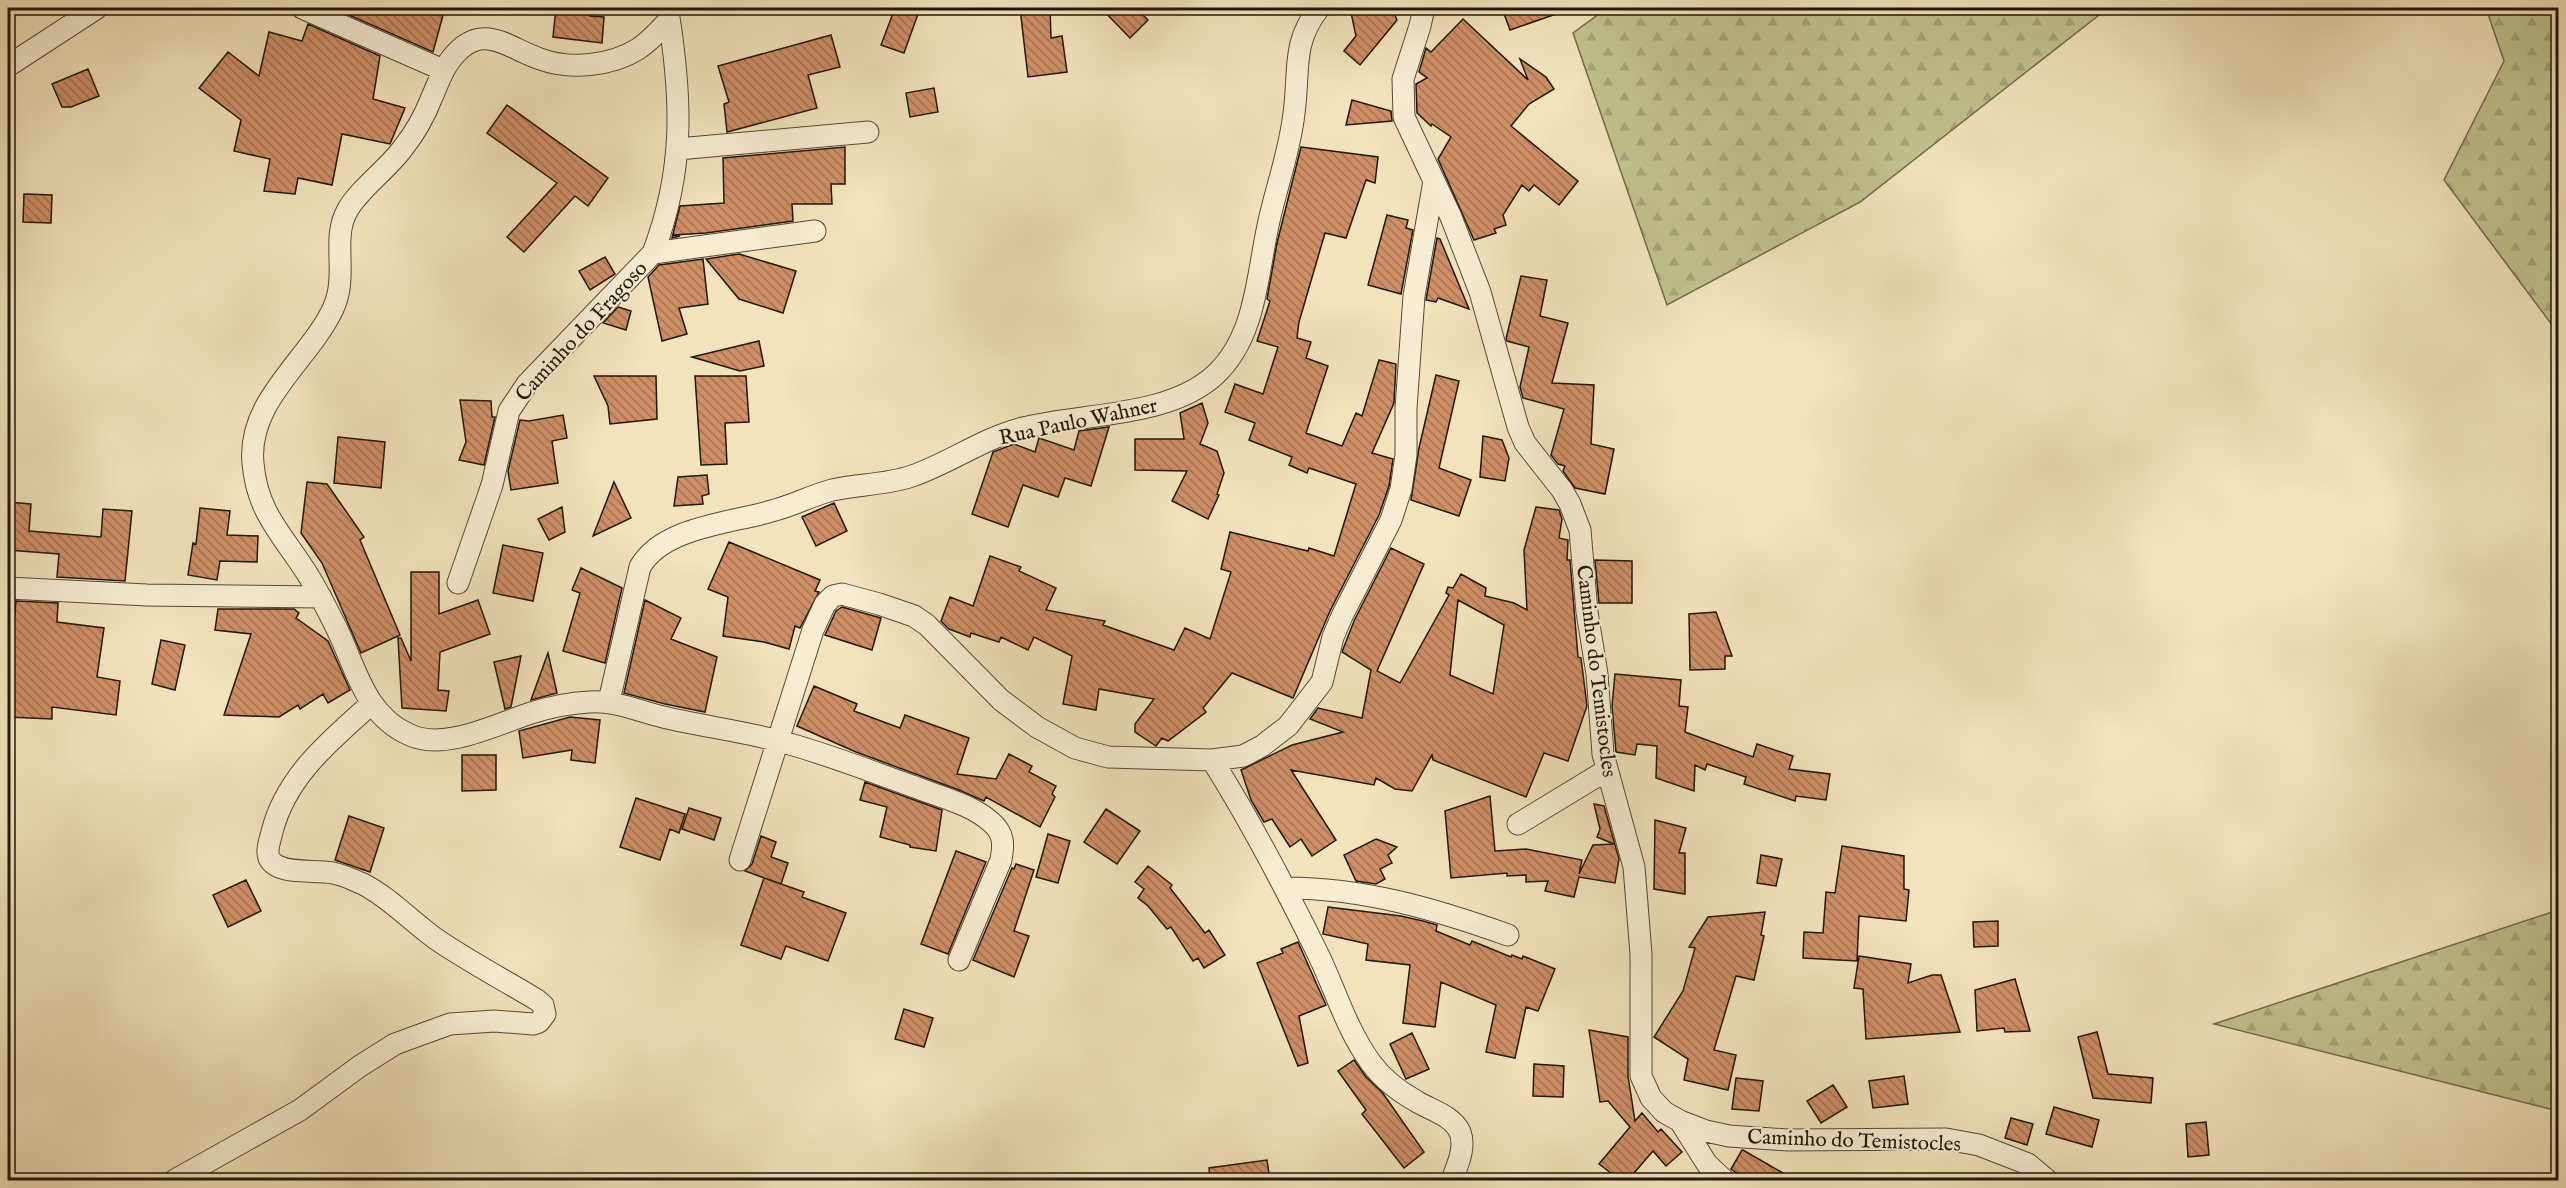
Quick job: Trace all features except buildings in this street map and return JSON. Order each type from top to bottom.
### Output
[{"type":"street","points":[[8,66],[97,8]]},
{"type":"street","points":[[302,8],[443,70]]},
{"type":"street","name":"Rua Paulo Wahner","points":[[609,701],[640,567],[645,558],[663,543],[698,530],[778,510],[830,491],[885,483],[912,476],[982,442],[1023,428],[1166,402],[1190,393],[1215,375],[1233,354],[1246,327],[1295,112],[1299,45],[1306,25],[1319,8]]},
{"type":"street","name":"Caminho do Temistocles","points":[[1424,8],[1403,79],[1404,117],[1434,181],[1480,292],[1518,427],[1525,443],[1562,490],[1580,530],[1587,612],[1597,674],[1603,754],[1634,867],[1641,954],[1641,1077],[1651,1098],[1664,1112],[1706,1131],[1755,1140],[1946,1139],[1979,1145],[2017,1159],[2037,1170],[2047,1180]]},
{"type":"street","name":"Caminho do Fragoso","points":[[609,701],[561,705],[468,735],[432,739],[412,736],[391,724],[371,704],[321,597],[268,518],[254,475],[252,445],[255,432],[270,399],[333,309],[342,283],[340,236],[342,221],[348,207],[403,148],[431,101],[443,70],[453,56],[473,41],[482,38],[500,40],[542,60],[576,66],[602,62],[638,49],[668,14]]},
{"type":"street","name":"Caminho do Fragoso","points":[[458,582],[492,485],[509,411],[527,384],[636,274],[653,253],[667,216],[678,149],[676,67],[668,14]]},
{"type":"street","points":[[678,149],[868,132]]},
{"type":"street","points":[[740,860],[821,611],[833,596],[842,594],[914,616],[958,654],[1001,699],[1037,727],[1075,748],[1108,757],[1212,759],[1243,756],[1262,746],[1288,726],[1323,682],[1333,637],[1391,520],[1401,489],[1406,455],[1406,408],[1414,296],[1434,181]]},
{"type":"street","name":"Caminho do Fragoso","points":[[653,253],[815,231]]},
{"type":"street","points":[[8,588],[147,595],[321,597]]},
{"type":"street","points":[[609,701],[659,716],[778,741],[956,803],[981,814],[1000,831],[1004,843],[1001,860],[959,960]]},
{"type":"street","points":[[175,1180],[300,1110],[360,1066],[395,1044],[450,1024],[494,1021],[533,1024],[545,1014],[543,1005],[537,1000],[436,939],[385,897],[366,886],[333,873],[287,870],[274,865],[270,858],[268,852],[272,830],[288,793],[316,753],[371,704]]},
{"type":"street","points":[[1212,759],[1262,842],[1286,888],[1323,965],[1354,1039],[1372,1065],[1393,1085],[1449,1119],[1460,1131],[1461,1155],[1452,1180]]},
{"type":"street","points":[[1518,824],[1607,770]]},
{"type":"street","points":[[1286,888],[1319,888],[1387,897],[1508,935]]},
{"type":"street","points":[[1680,1121],[1707,1164],[1724,1180]]},
{"type":"green space","points":[[1607,8],[2108,8],[1860,202],[1667,305],[1573,33]]},
{"type":"green space","points":[[2486,8],[2558,8],[2558,333],[2444,180],[2504,61]]},
{"type":"green space","points":[[2558,910],[2558,1111],[2214,1024]]}]
